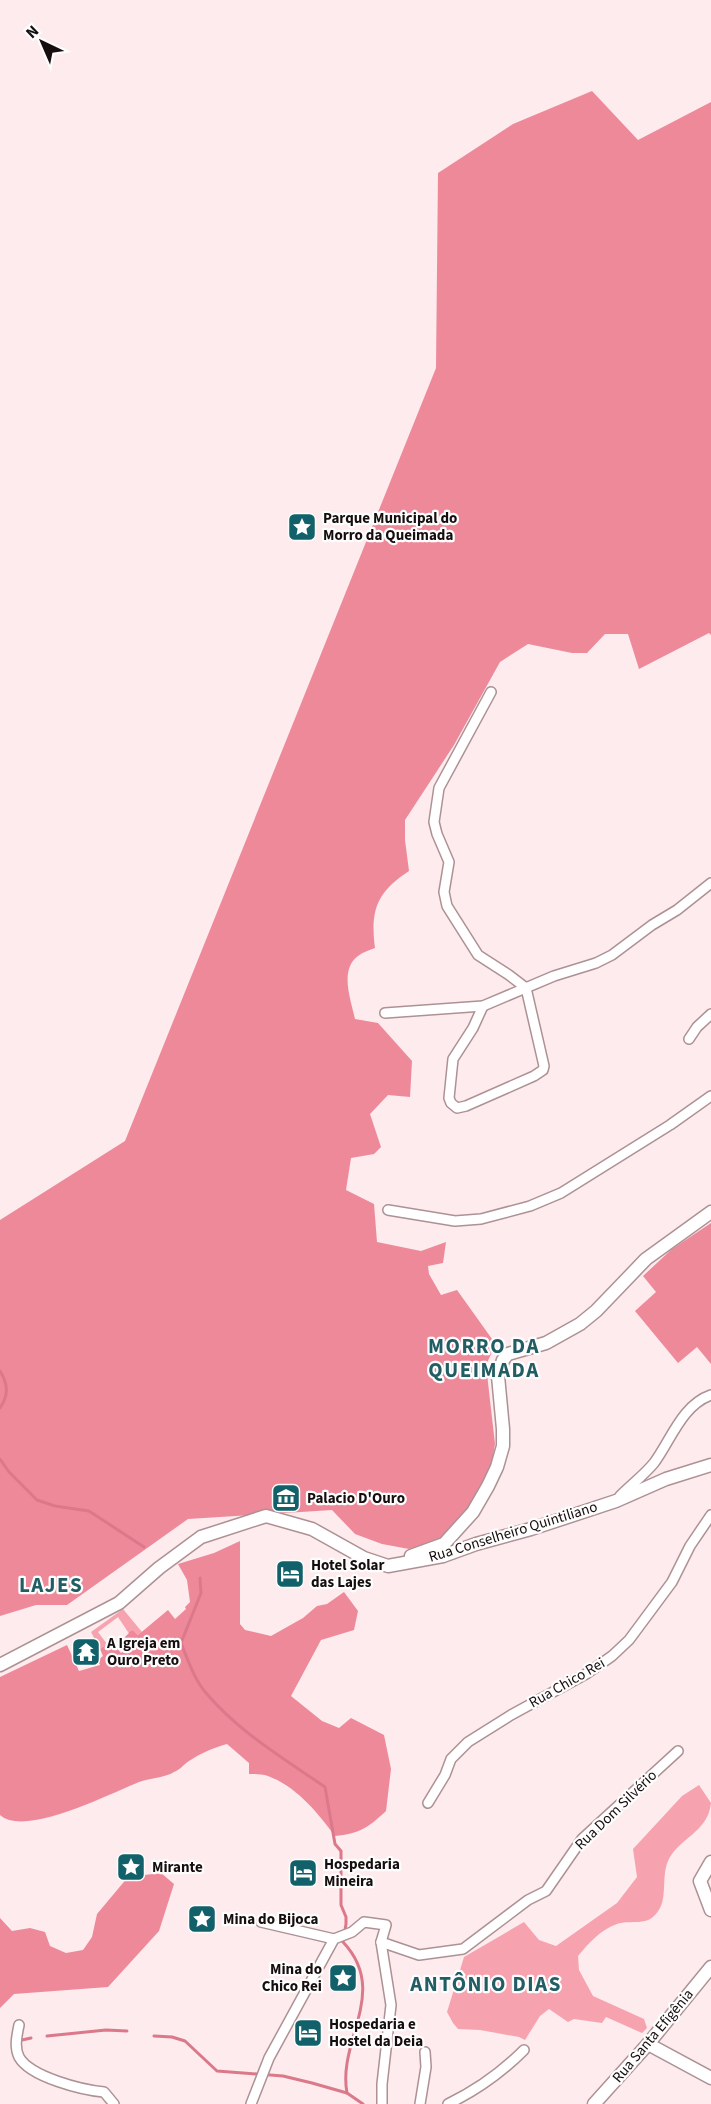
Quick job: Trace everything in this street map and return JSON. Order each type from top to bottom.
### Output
[{"type":"street","points":[[483,1006],[473,1028],[453,1059],[449,1098],[457,1108],[534,1076],[543,1070],[544,1066],[526,988],[478,955],[449,910],[444,892],[449,866],[448,858],[439,841],[434,822],[439,788],[492,692]]},
{"type":"street","points":[[385,1013],[483,1006],[554,976],[596,963],[612,955],[652,924],[684,905],[711,883]]},
{"type":"street","points":[[689,1039],[697,1027],[711,1014]]},
{"type":"street","points":[[388,1210],[454,1221],[481,1219],[530,1206],[569,1187],[711,1096]]},
{"type":"street","points":[[388,1566],[444,1544],[473,1512],[488,1486],[497,1467],[502,1446],[503,1429],[498,1376],[503,1360],[508,1354],[546,1343],[580,1324],[596,1311],[646,1259],[711,1212]]},
{"type":"street","points":[[616,1501],[653,1464],[686,1412],[696,1403],[711,1395]]},
{"type":"street","name":"Rua Conselheiro Quintiliano","points":[[0,1665],[118,1603],[159,1568],[201,1537],[266,1516],[312,1529],[364,1558],[388,1566],[443,1557],[476,1544],[531,1529],[616,1501],[666,1479],[711,1465]]},
{"type":"street","name":"Rua Chico Rei","points":[[428,1803],[445,1775],[451,1759],[468,1742],[511,1715],[586,1674],[612,1656],[629,1640],[672,1582],[690,1546],[711,1515]]},
{"type":"street","name":"Rua Dom Silvério","points":[[381,1942],[419,1956],[463,1949],[528,1900],[546,1891],[582,1839],[678,1751]]},
{"type":"street","points":[[711,1862],[700,1881],[711,1910]]},
{"type":"street","points":[[261,1922],[334,1939],[352,1932],[364,1922],[386,1925],[381,1942],[391,2004],[382,2104]]},
{"type":"street","points":[[251,2104],[268,2058],[334,1939]]},
{"type":"street","name":"Rua Santa Efigênia","points":[[594,2104],[648,2044],[711,1967]]},
{"type":"street","points":[[19,2025],[16,2049],[25,2064],[36,2073],[91,2091],[104,2092],[114,2104]]},
{"type":"street","points":[[648,2044],[711,2078]]},
{"type":"street","points":[[448,2104],[487,2083],[524,2050]]},
{"type":"street","points":[[420,2104],[426,2067],[425,2052]]},
{"type":"shaded area","points":[[592,91],[638,140],[711,102],[711,635],[709,633],[639,669],[628,634],[605,634],[587,653],[572,653],[528,644],[500,662],[454,745],[405,820],[409,871],[389,887],[378,903],[374,923],[375,948],[360,955],[352,962],[348,977],[349,994],[355,1019],[378,1023],[412,1061],[410,1097],[388,1095],[370,1114],[381,1147],[374,1154],[351,1158],[346,1190],[374,1204],[377,1242],[421,1251],[446,1242],[443,1263],[428,1266],[429,1274],[441,1295],[457,1290],[497,1346],[486,1365],[495,1444],[491,1469],[461,1520],[438,1541],[409,1549],[382,1544],[355,1534],[332,1510],[188,1519],[67,1605],[36,1605],[0,1616],[0,1220],[125,1141],[436,368],[438,173],[513,124]]},
{"type":"shaded area","points":[[711,1223],[711,1364],[697,1347],[678,1363],[635,1311],[656,1292],[643,1276],[672,1249]]},
{"type":"shaded area","points":[[240,1541],[240,1624],[245,1630],[271,1636],[303,1618],[317,1606],[327,1604],[344,1592],[358,1611],[354,1630],[321,1640],[291,1696],[322,1721],[339,1728],[351,1718],[384,1735],[391,1769],[386,1811],[363,1829],[351,1834],[335,1836],[314,1809],[297,1793],[268,1776],[249,1774],[249,1763],[227,1744],[198,1756],[170,1774],[139,1782],[48,1818],[12,1821],[0,1815],[0,1677],[67,1645],[79,1671],[100,1665],[98,1660],[103,1656],[100,1649],[107,1644],[110,1647],[114,1644],[121,1653],[131,1645],[125,1637],[128,1632],[133,1630],[138,1635],[168,1610],[175,1619],[186,1609],[185,1607],[190,1602],[187,1580],[178,1564],[214,1553]]},
{"type":"shaded area","points":[[123,1609],[142,1632],[138,1635],[133,1630],[128,1632],[118,1617],[98,1632],[107,1644],[100,1649],[91,1632]]},
{"type":"shaded area","points":[[699,1785],[711,1803],[709,1813],[699,1828],[679,1846],[668,1861],[663,1898],[658,1911],[645,1921],[621,1923],[605,1930],[595,1937],[578,1956],[579,1970],[593,1996],[644,2019],[647,2028],[642,2033],[606,2017],[602,2023],[574,2019],[568,2022],[549,2009],[540,2016],[525,2040],[480,2030],[458,2029],[447,2012],[464,1957],[524,1922],[539,1940],[556,1946],[617,1903],[637,1877],[633,1849],[682,1796]]},
{"type":"shaded area","points":[[161,1873],[174,1884],[159,1931],[108,1987],[14,1994],[0,2008],[0,1918],[12,1931],[30,1928],[45,1932],[50,1946],[66,1953],[83,1950],[92,1937],[97,1914],[128,1877]]},
{"type":"waterway","points":[[0,1371],[5,1380],[6,1390],[5,1399],[0,1408]]},
{"type":"waterway","points":[[0,1459],[9,1472],[37,1500],[55,1506],[89,1511],[144,1547]]},
{"type":"waterway","points":[[200,1578],[201,1593],[181,1643],[198,1682],[219,1707],[247,1732],[325,1787],[335,1844],[341,1851],[341,1905],[346,1917],[343,1942],[356,1961],[362,1979],[359,2016],[346,2073],[347,2093]]},
{"type":"waterway","points":[[47,2036],[106,2030],[127,2031]]},
{"type":"waterway","points":[[154,2036],[172,2037],[185,2041],[217,2071],[283,2076],[347,2093],[363,2104]]},
{"type":"waterway","points":[[22,2040],[31,2038]]},
{"type":"place","name":"Parque Municipal do Morro da Queimada","points":[[302,527]]},
{"type":"place","name":"Palacio D'Ouro","points":[[286,1498]]},
{"type":"place","name":"Hotel Solar das Lajes","points":[[290,1574]]},
{"type":"place","name":"A Igreja em Ouro Preto","points":[[86,1652]]},
{"type":"place","name":"Mirante","points":[[131,1867]]},
{"type":"place","name":"Hospedaria Mineira","points":[[303,1873]]},
{"type":"place","name":"Mina do Bijoca","points":[[202,1919]]},
{"type":"place","name":"Mina do Chico Rei","points":[[343,1978]]},
{"type":"place","name":"Hospedaria e Hostel da Deia","points":[[308,2033]]},
{"type":"district","name":"MORRO DA QUEIMADA","points":[[484,1358]]},
{"type":"district","name":"LAJES","points":[[51,1585]]},
{"type":"district","name":"ANTÔNIO DIAS","points":[[486,1984]]}]
